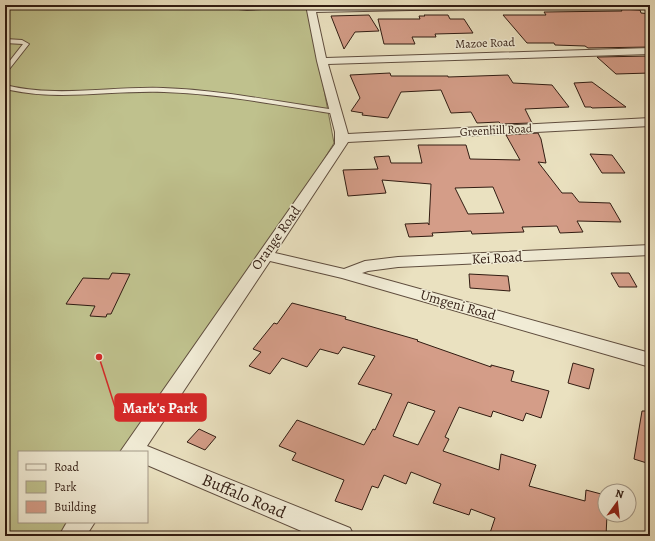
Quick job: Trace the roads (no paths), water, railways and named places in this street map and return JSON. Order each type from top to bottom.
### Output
[{"type":"street","points":[[342,138],[322,62],[310,7],[507,5]]},
{"type":"street","name":"Mazoe Road","points":[[322,62],[650,51]]},
{"type":"street","name":"Greenhill Road","points":[[342,138],[650,122]]},
{"type":"street","name":"Orange Road","points":[[139,451],[264,255],[340,144],[342,138]]},
{"type":"street","name":"Kei Road","points":[[346,274],[365,266],[398,262],[650,250]]},
{"type":"street","name":"Umgeni Road","points":[[264,255],[346,274],[650,360]]},
{"type":"street","name":"Buffalo Road","points":[[148,456],[341,536]]},
{"type":"street","points":[[72,536],[81,523]]},
{"type":"lane","points":[[221,6],[248,9],[310,7]]},
{"type":"lane","points":[[5,41],[18,41],[26,44],[5,71]]},
{"type":"lane","points":[[5,87],[28,91],[90,93],[162,90],[190,92],[336,112]]},
{"type":"place","name":"Mark's Park","points":[[99,357]]}]
